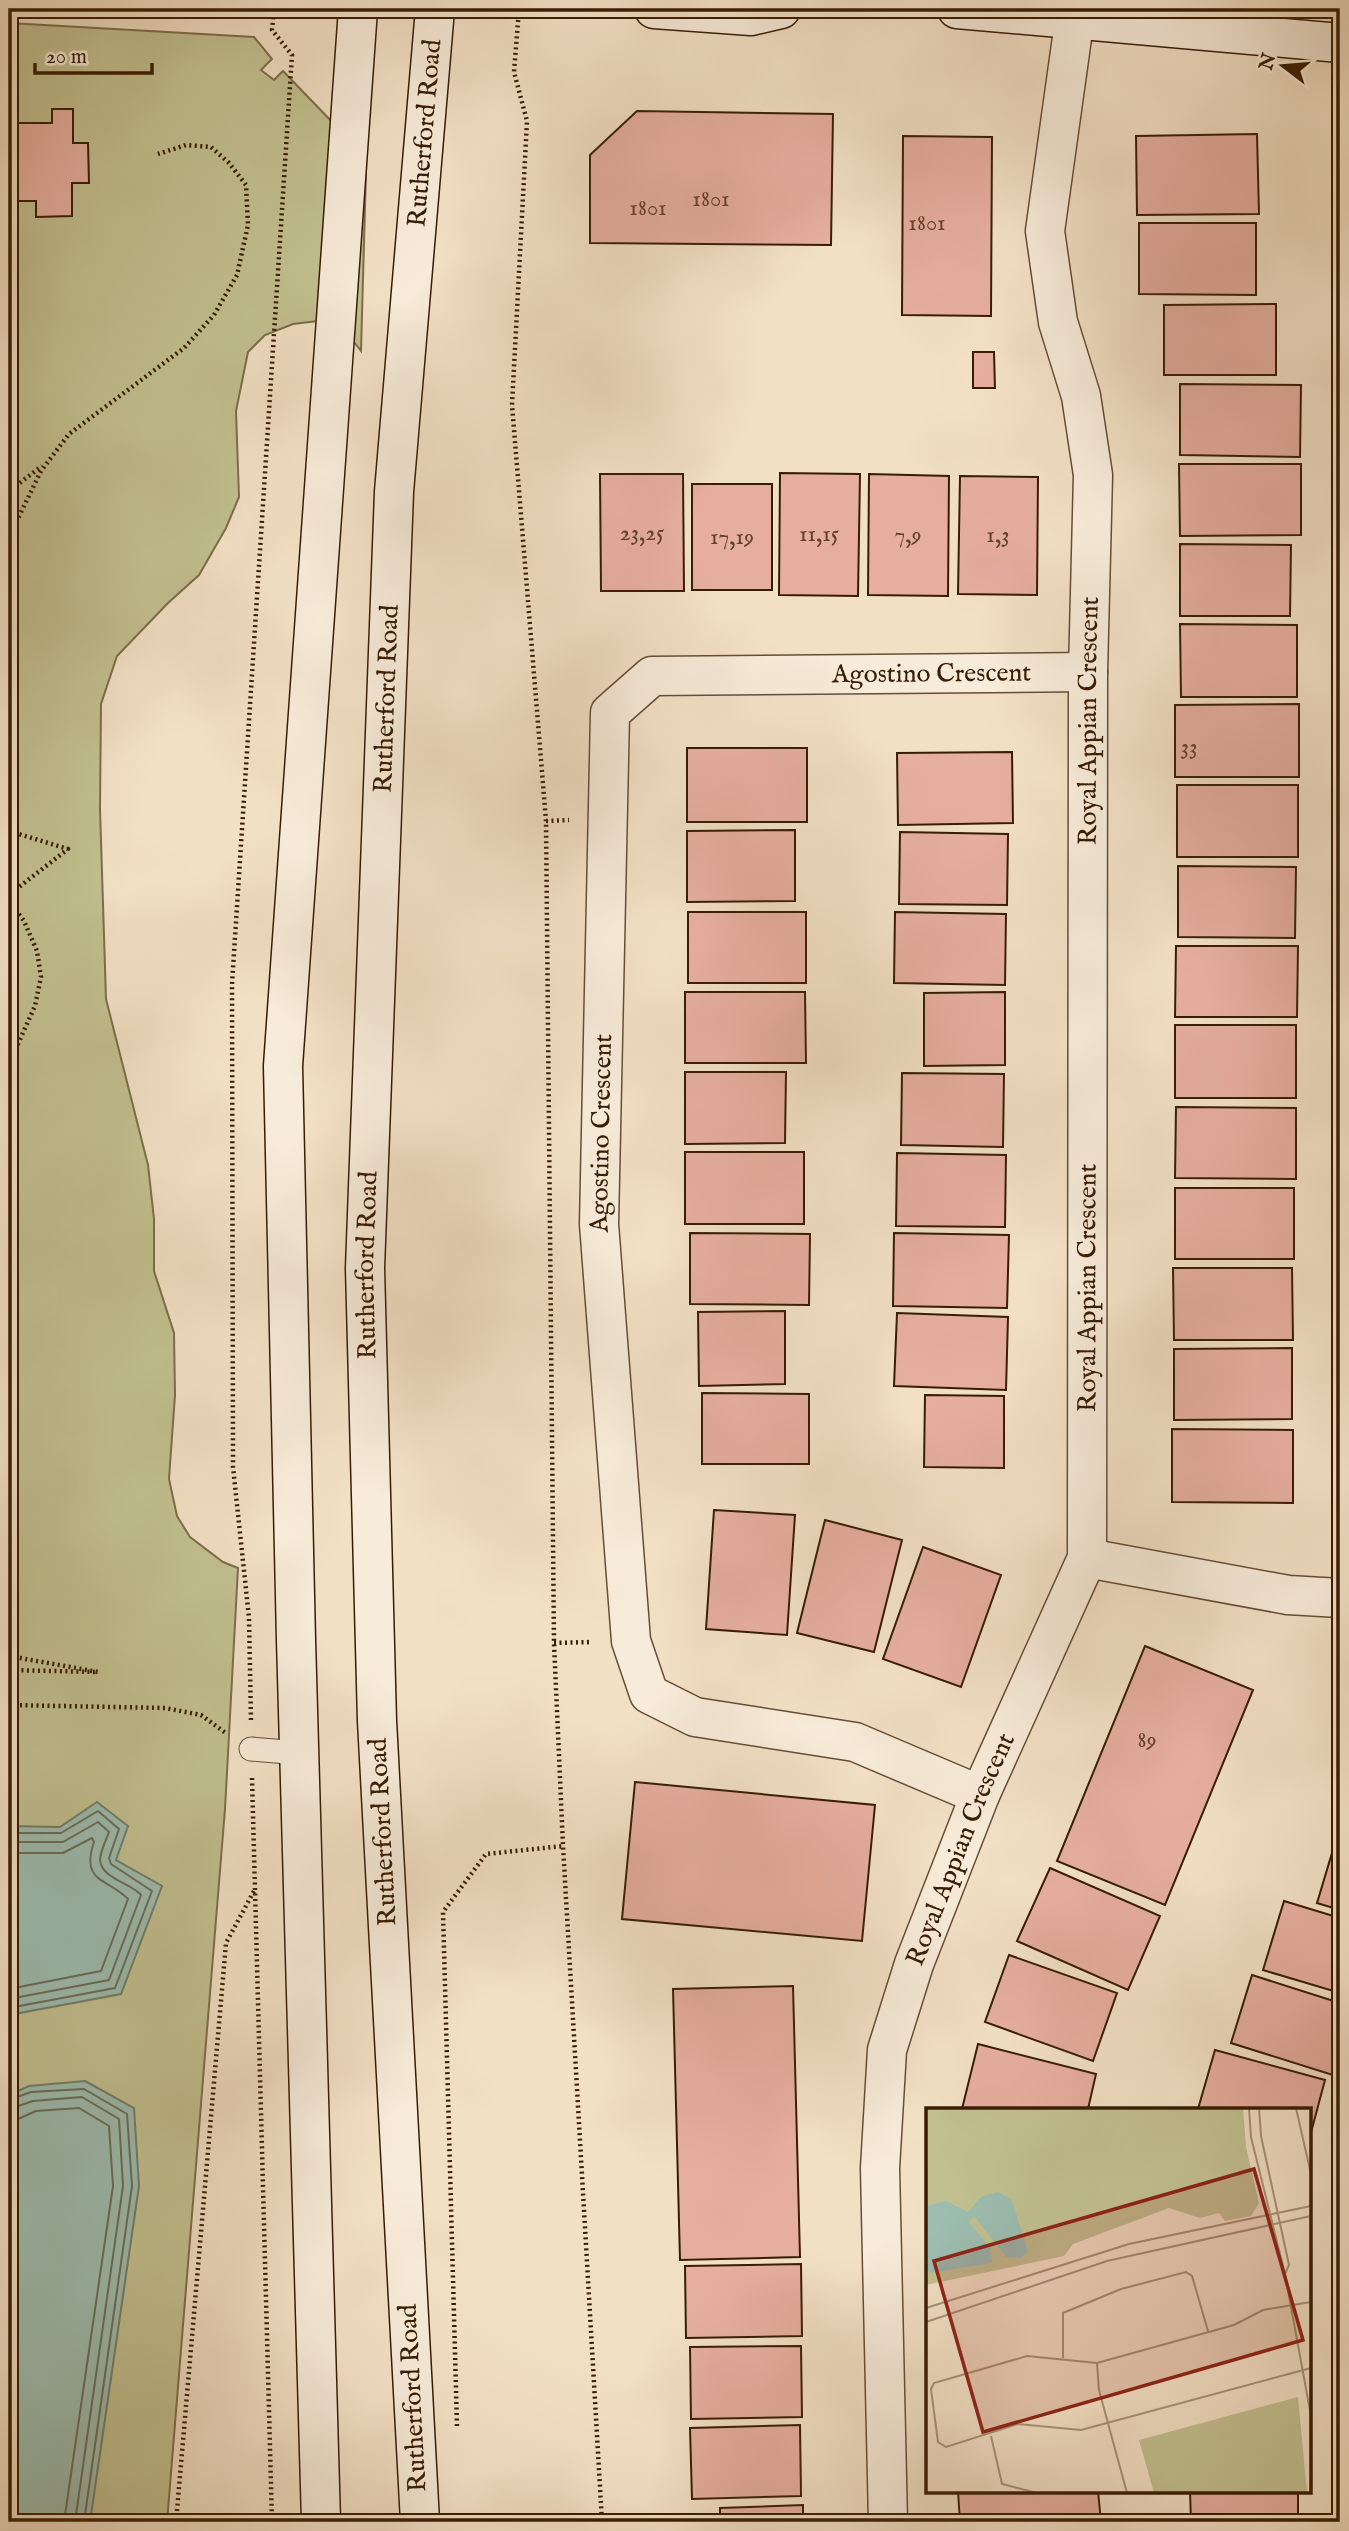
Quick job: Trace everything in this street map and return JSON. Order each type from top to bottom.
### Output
[{"type":"street","points":[[321,2522],[283,1066],[358,9]]},
{"type":"street","name":"Rutherford Road","points":[[420,2522],[377,1721],[365,1268],[394,492],[435,9]]},
{"type":"street","points":[[654,9],[751,16],[781,9]]},
{"type":"street","points":[[957,9],[1075,14],[1340,43]]},
{"type":"street","name":"Royal Appian Crescent","points":[[888,2522],[880,2168],[887,2050],[914,1964],[979,1795],[1087,1558],[1088,672],[1093,475],[1082,396],[1058,322],[1045,231],[1075,14]]},
{"type":"street","name":"Agostino Crescent","points":[[979,1795],[855,1742],[695,1717],[649,1694],[645,1684],[631,1641],[599,1224],[610,713],[652,676],[1088,672]]},
{"type":"street","points":[[1087,1558],[1288,1595],[1340,1598]]},
{"type":"lane","points":[[251,1749],[299,1753]]},
{"type":"path","points":[[271,2522],[249,1618],[233,1467],[232,984],[292,55],[272,30],[274,9]]},
{"type":"path","points":[[519,9],[514,72],[527,121],[512,405],[546,821],[554,1643],[602,2522]]},
{"type":"path","points":[[9,537],[41,471],[69,434],[184,348],[214,314],[237,275],[248,225],[246,185],[229,163],[211,147],[186,145],[158,153]]},
{"type":"path","points":[[9,495],[13,488],[48,460]]},
{"type":"path","points":[[9,831],[68,849],[19,887],[9,888]]},
{"type":"path","points":[[9,901],[24,921],[37,951],[41,977],[35,1006],[9,1064]]},
{"type":"path","points":[[9,1656],[98,1672],[9,1670]]},
{"type":"path","points":[[9,1705],[165,1708],[201,1715],[251,1749]]},
{"type":"path","points":[[458,2439],[443,1912],[486,1854],[563,1846]]},
{"type":"path","points":[[176,2522],[226,1943],[255,1890]]},
{"type":"shaded area","points":[[9,23],[254,37],[272,59],[261,70],[274,80],[283,71],[334,124],[333,175],[366,171],[361,351],[346,332],[318,321],[293,324],[265,335],[248,352],[236,411],[239,497],[226,528],[199,575],[117,656],[101,704],[100,809],[106,999],[148,1165],[154,1219],[154,1271],[174,1333],[175,1395],[169,1479],[177,1516],[190,1537],[223,1562],[238,1568],[225,1809],[167,2522],[9,2522]]},
{"type":"water","points":[[97,1802],[128,1826],[116,1860],[162,1886],[121,1994],[9,2015],[9,1826],[60,1827]]},
{"type":"water","points":[[85,2081],[134,2108],[139,2186],[90,2522],[9,2522],[9,2095],[29,2086]]},
{"type":"building","points":[[52,109],[73,109],[73,143],[88,143],[89,183],[72,183],[72,216],[36,217],[36,201],[9,201],[9,123],[52,123]]},
{"type":"building","points":[[637,111],[833,114],[831,245],[590,243],[590,155]]},
{"type":"building","points":[[1257,134],[1259,214],[1137,215],[1136,136]]},
{"type":"building","points":[[903,136],[992,137],[991,316],[902,315]]},
{"type":"building","points":[[1139,223],[1256,223],[1256,295],[1139,294]]},
{"type":"building","points":[[1276,304],[1276,375],[1164,375],[1164,305]]},
{"type":"building","points":[[973,352],[994,352],[995,388],[973,388]]},
{"type":"building","points":[[1180,384],[1301,385],[1300,457],[1180,455]]},
{"type":"building","points":[[1179,464],[1301,464],[1301,535],[1180,536]]},
{"type":"building","points":[[780,473],[860,474],[858,596],[779,595]]},
{"type":"building","points":[[600,474],[683,474],[684,591],[601,591]]},
{"type":"building","points":[[869,474],[949,476],[948,596],[868,595]]},
{"type":"building","points":[[960,476],[1038,477],[1037,595],[958,594]]},
{"type":"building","points":[[692,484],[772,484],[772,590],[692,590]]},
{"type":"building","points":[[1180,544],[1291,545],[1290,616],[1180,616]]},
{"type":"building","points":[[1180,624],[1297,625],[1297,697],[1181,697]]},
{"type":"building","points":[[1299,704],[1299,777],[1175,777],[1175,705]]},
{"type":"building","points":[[687,748],[807,748],[807,822],[687,822]]},
{"type":"building","points":[[1012,752],[1013,823],[898,825],[897,753]]},
{"type":"building","points":[[1177,785],[1298,785],[1298,857],[1177,857]]},
{"type":"building","points":[[795,830],[795,901],[687,902],[687,831]]},
{"type":"building","points":[[900,832],[1008,834],[1007,905],[899,904]]},
{"type":"building","points":[[1178,866],[1296,867],[1295,938],[1178,937]]},
{"type":"building","points":[[688,912],[806,912],[806,983],[688,983]]},
{"type":"building","points":[[895,912],[1006,914],[1005,985],[894,983]]},
{"type":"building","points":[[1176,946],[1298,946],[1297,1017],[1175,1017]]},
{"type":"building","points":[[685,992],[805,992],[806,1063],[685,1063]]},
{"type":"building","points":[[1005,992],[1005,1065],[924,1066],[924,993]]},
{"type":"building","points":[[1175,1025],[1296,1025],[1296,1098],[1175,1098]]},
{"type":"building","points":[[685,1072],[786,1072],[785,1143],[685,1144]]},
{"type":"building","points":[[902,1073],[1004,1074],[1003,1147],[901,1145]]},
{"type":"building","points":[[1176,1107],[1296,1108],[1296,1179],[1175,1178]]},
{"type":"building","points":[[685,1152],[804,1152],[804,1224],[685,1224]]},
{"type":"building","points":[[897,1153],[1006,1155],[1005,1227],[896,1226]]},
{"type":"building","points":[[1175,1188],[1294,1188],[1294,1259],[1175,1259]]},
{"type":"building","points":[[690,1233],[810,1234],[809,1305],[690,1304]]},
{"type":"building","points":[[894,1233],[1009,1235],[1007,1308],[893,1306]]},
{"type":"building","points":[[1173,1268],[1292,1268],[1293,1340],[1174,1340]]},
{"type":"building","points":[[785,1311],[785,1384],[699,1386],[698,1312]]},
{"type":"building","points":[[897,1313],[1008,1317],[1006,1390],[894,1386]]},
{"type":"building","points":[[1292,1348],[1292,1419],[1174,1420],[1174,1349]]},
{"type":"building","points":[[702,1393],[809,1394],[809,1464],[702,1464]]},
{"type":"building","points":[[925,1395],[1004,1396],[1004,1468],[924,1467]]},
{"type":"building","points":[[1172,1429],[1293,1430],[1293,1503],[1172,1502]]},
{"type":"building","points":[[714,1510],[795,1515],[787,1635],[706,1629]]},
{"type":"building","points":[[825,1520],[902,1540],[874,1652],[797,1633]]},
{"type":"building","points":[[923,1547],[1001,1575],[961,1687],[883,1659]]},
{"type":"building","points":[[1145,1646],[1253,1690],[1165,1905],[1057,1861]]},
{"type":"building","points":[[635,1782],[875,1805],[862,1941],[622,1919]]},
{"type":"building","points":[[1338,1833],[1340,1834],[1340,1910],[1317,1903]]},
{"type":"building","points":[[1050,1868],[1160,1916],[1128,1990],[1017,1941]]},
{"type":"building","points":[[1284,1901],[1340,1918],[1340,1993],[1263,1970]]},
{"type":"building","points":[[1009,1955],[1117,1993],[1093,2061],[985,2022]]},
{"type":"building","points":[[1252,1975],[1340,2003],[1340,2062],[1336,2076],[1231,2043]]},
{"type":"building","points":[[793,1986],[800,2257],[680,2260],[673,1989]]},
{"type":"building","points":[[978,2044],[1096,2074],[1088,2108],[962,2108]]},
{"type":"building","points":[[1215,2050],[1325,2080],[1310,2136],[1310,2108],[1198,2108]]},
{"type":"building","points":[[801,2264],[802,2336],[686,2338],[685,2266]]},
{"type":"building","points":[[801,2346],[802,2417],[691,2419],[690,2347]]},
{"type":"building","points":[[800,2425],[801,2496],[692,2499],[690,2428]]},
{"type":"building","points":[[958,2492],[1098,2492],[1101,2522],[960,2522]]},
{"type":"building","points":[[1190,2492],[1298,2492],[1298,2522],[1191,2522]]},
{"type":"building","points":[[803,2505],[803,2522],[720,2522],[720,2508]]}]
